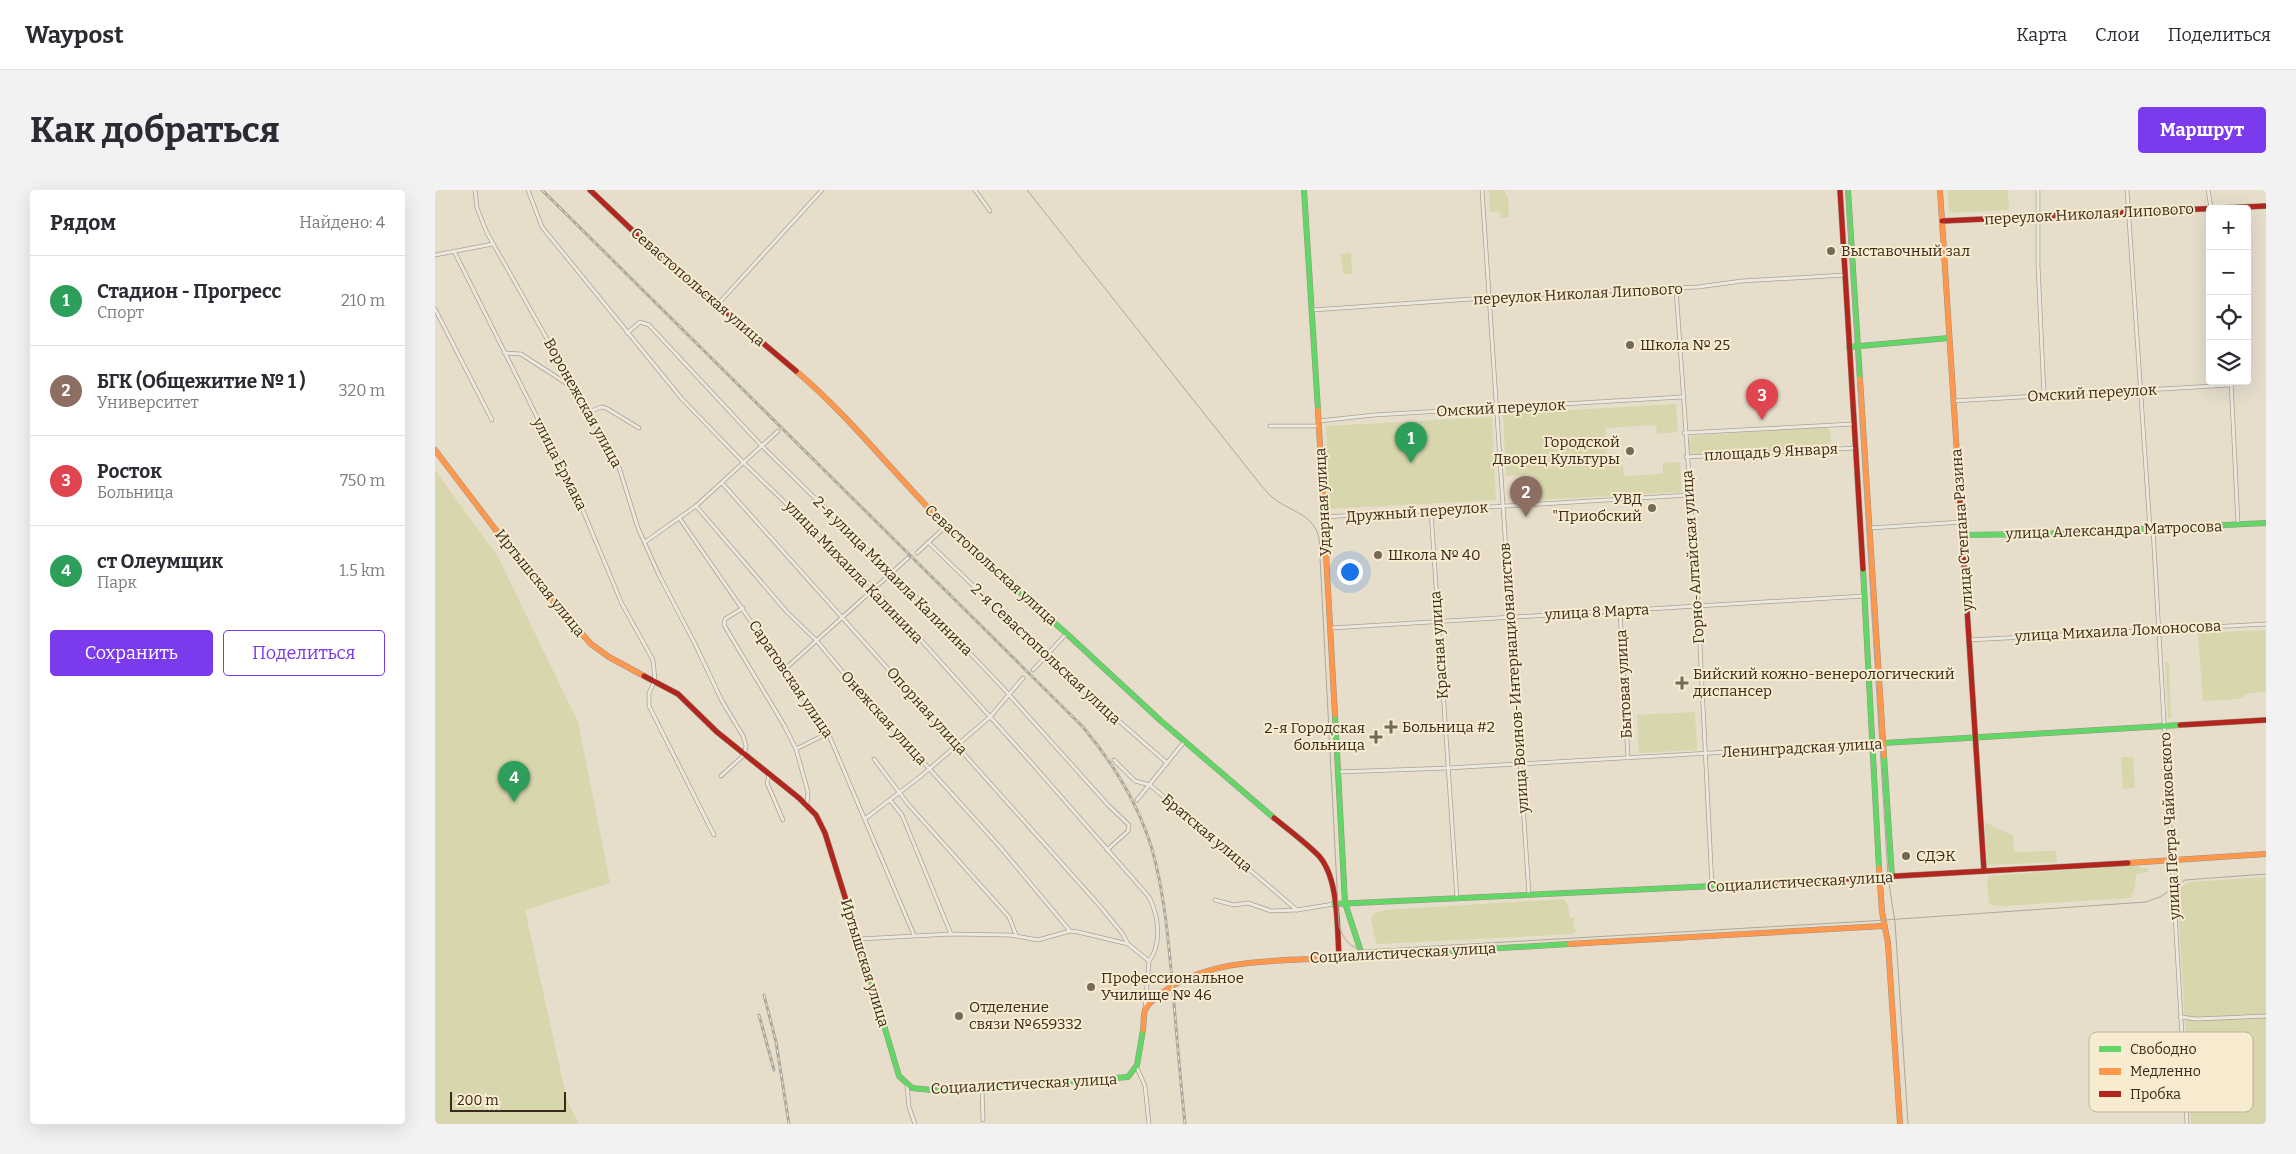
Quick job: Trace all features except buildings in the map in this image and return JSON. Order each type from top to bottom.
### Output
[{"type":"street","name":"Воронежская улица","points":[[475,190],[477,210],[493,244],[546,335],[622,473],[633,516],[666,590],[687,627],[722,701],[743,736],[746,746],[744,755]]},
{"type":"street","name":"улица Михаила Калинина","points":[[528,190],[542,227],[627,334],[682,399],[743,462],[874,588],[1151,902],[1157,939],[1155,951],[1149,961]]},
{"type":"street","name":"Севастопольская улица","points":[[590,190],[653,250],[823,394],[945,527],[1185,741],[1319,856],[1330,873],[1339,956]]},
{"type":"street","points":[[718,304],[822,190]]},
{"type":"street","points":[[975,190],[990,211]]},
{"type":"street","name":"Ударная улица","points":[[1303,190],[1319,423],[1345,903],[1362,955]]},
{"type":"street","name":"улица Воинов-Интернационалистов","points":[[1482,190],[1529,896]]},
{"type":"street","points":[[1839,190],[1874,744],[1883,926],[1887,932],[1888,943],[1900,1124]]},
{"type":"street","points":[[1848,190],[1892,877]]},
{"type":"street","name":"улица Степана Разина","points":[[1940,190],[1977,738],[1984,871]]},
{"type":"street","points":[[2039,190],[2038,265],[2044,395]]},
{"type":"street","name":"улица Петра Чайковского","points":[[2127,190],[2140,390],[2159,630],[2181,1032]]},
{"type":"street","points":[[2208,190],[2210,205]]},
{"type":"street","name":"переулок Николая Липового","points":[[2251,207],[2266,206]]},
{"type":"street","name":"переулок Николая Липового","points":[[1942,222],[2206,208]]},
{"type":"street","points":[[435,255],[493,244]]},
{"type":"street","name":"улица Ермака","points":[[453,251],[586,514],[623,604],[653,660],[655,680]]},
{"type":"street","points":[[1845,275],[1854,274]]},
{"type":"street","name":"переулок Николая Липового","points":[[1311,310],[1675,288],[1742,281],[1845,275]]},
{"type":"street","name":"Горно-Алтайская улица","points":[[1675,288],[1697,606],[1712,886]]},
{"type":"street","points":[[435,309],[492,420]]},
{"type":"street","name":"2-я улица Михаила Калинина","points":[[627,334],[640,322],[649,325],[761,445],[891,572],[1009,695],[1108,805],[1129,825],[1128,831],[1107,850]]},
{"type":"street","points":[[1849,347],[1949,338]]},
{"type":"street","points":[[504,353],[521,354],[573,387]]},
{"type":"street","name":"Омский переулок","points":[[1953,401],[2206,385]]},
{"type":"street","points":[[2231,385],[2237,524]]},
{"type":"street","name":"Омский переулок","points":[[1270,426],[1319,423],[1374,415],[1682,397]]},
{"type":"street","points":[[589,412],[601,407],[606,408],[639,428]]},
{"type":"street","name":"площадь 9 Января","points":[[1684,433],[1853,424]]},
{"type":"street","points":[[645,542],[696,506],[778,431]]},
{"type":"street","name":"площадь 9 Января","points":[[1686,457],[1855,448]]},
{"type":"street","name":"Иртышская улица","points":[[435,450],[530,575],[579,632],[600,651],[677,694],[717,732],[807,805],[816,815],[825,833],[859,938],[894,1062],[899,1076],[907,1085],[908,1102],[915,1124]]},
{"type":"street","name":"Опорная улица","points":[[722,483],[843,616],[1099,905],[1122,933],[1128,944]]},
{"type":"street","name":"Дружный переулок","points":[[1324,517],[1689,495]]},
{"type":"street","name":"Онежская улица","points":[[696,506],[787,612],[816,640],[1000,847],[1069,931]]},
{"type":"street","name":"Красная улица","points":[[1431,510],[1457,899]]},
{"type":"street","name":"Саратовская улица","points":[[680,519],[828,732],[914,935]]},
{"type":"street","points":[[1870,528],[1962,522]]},
{"type":"street","name":"улица Александра Матросова","points":[[1963,536],[2266,523]]},
{"type":"street","points":[[917,553],[945,527]]},
{"type":"street","name":"2-я Севастопольская улица","points":[[928,542],[1047,656],[1135,737],[1167,763]]},
{"type":"street","points":[[785,669],[907,558]]},
{"type":"street","points":[[1864,596],[1875,595]]},
{"type":"street","name":"улица 8 Марта","points":[[1330,628],[1864,596]]},
{"type":"street","name":"Иртышская улица","points":[[743,608],[725,619],[724,625],[796,749],[808,792],[807,805]]},
{"type":"street","name":"Бытовая улица","points":[[1620,610],[1629,758]]},
{"type":"street","name":"улица Михаила Ломоносова","points":[[1969,640],[2266,624]]},
{"type":"street","points":[[1033,670],[1067,634]]},
{"type":"street","points":[[866,818],[929,769],[989,717],[1023,678]]},
{"type":"street","points":[[655,680],[649,693],[649,706],[714,835]]},
{"type":"street","name":"Ленинградская улица","points":[[1338,772],[1706,754],[2266,720]]},
{"type":"street","points":[[796,749],[828,732]]},
{"type":"street","points":[[1137,800],[1185,741]]},
{"type":"street","points":[[721,776],[744,755]]},
{"type":"street","points":[[874,760],[912,809],[1009,917],[1016,935]]},
{"type":"street","name":"Братская улица","points":[[1114,760],[1134,780],[1150,785],[1297,910]]},
{"type":"street","points":[[769,775],[767,783],[783,820]]},
{"type":"street","points":[[890,800],[902,815],[951,934]]},
{"type":"street","name":"Социалистическая улица","points":[[1333,904],[1881,878],[2266,854]]},
{"type":"street","points":[[1215,900],[1234,905],[1248,903],[1271,911],[1297,910],[1333,904]]},
{"type":"street","name":"Социалистическая улица","points":[[1145,1010],[1154,998],[1173,986],[1211,971],[1247,963],[1339,956],[1883,926]]},
{"type":"street","points":[[859,938],[951,934],[1016,935],[1038,940],[1069,931],[1128,944],[1149,961]]},
{"type":"street","name":"Социалистическая улица","points":[[907,1085],[918,1089],[935,1091],[1131,1076],[1140,1061],[1149,961]]},
{"type":"street","points":[[2180,1017],[2197,1020],[2266,1016]]},
{"type":"street","name":"Социалистическая улица","points":[[1137,1068],[1145,1086],[1149,1124]]},
{"type":"street","points":[[983,1088],[983,1120]]},
{"type":"green space","points":[[1489,190],[1505,190],[1505,196],[1508,196],[1509,217],[1501,218],[1500,211],[1490,212]]},
{"type":"green space","points":[[1948,190],[2008,190],[2009,210],[1949,213]]},
{"type":"green space","points":[[1351,253],[1352,274],[1343,274],[1341,254]]},
{"type":"green space","points":[[1676,404],[1678,432],[1657,434],[1656,425],[1605,428],[1607,464],[1623,464],[1624,476],[1663,474],[1663,463],[1680,462],[1682,492],[1535,500],[1533,475],[1506,476],[1503,414]]},
{"type":"green space","points":[[1492,417],[1496,500],[1329,509],[1326,426]]},
{"type":"green space","points":[[1826,427],[1830,431],[1831,442],[1827,447],[1692,455],[1688,451],[1688,440],[1692,436]]},
{"type":"green space","points":[[435,470],[498,557],[578,722],[610,883],[525,910],[567,1100],[579,1124],[435,1124]]},
{"type":"green space","points":[[2266,630],[2266,692],[2249,693],[2239,699],[2203,701],[2198,633]]},
{"type":"green space","points":[[2165,662],[2169,662],[2171,718],[2168,718]]},
{"type":"green space","points":[[1695,712],[1697,750],[1639,753],[1637,715]]},
{"type":"green space","points":[[2121,757],[2133,757],[2135,788],[2123,789]]},
{"type":"green space","points":[[1985,822],[2013,836],[2014,852],[2056,851],[2057,862],[1987,865]]},
{"type":"green space","points":[[2138,865],[2140,868],[2148,868],[2147,872],[2136,874],[2135,887],[2130,898],[2000,906],[1989,903],[1987,881],[1989,876]]},
{"type":"green space","points":[[2266,877],[2266,1124],[2191,1124],[2190,1112],[2253,1112],[2253,1032],[2186,1032],[2177,888],[2190,882]]},
{"type":"green space","points":[[1563,899],[1568,905],[1570,917],[1575,919],[1573,926],[1576,931],[1572,934],[1379,944],[1376,943],[1371,919],[1373,914],[1385,910]]},
{"type":"tram line","points":[[1027,190],[1262,486],[1277,501],[1313,524],[1319,538],[1339,926],[1343,936],[1352,946],[1366,950],[1870,921],[2146,902],[2160,897],[2185,880],[2266,874]]},
{"type":"tram line","points":[[1846,190],[1888,877],[1895,922],[1908,1124]]},
{"type":"railway","points":[[542,190],[1083,727],[1114,769],[1140,816],[1152,849],[1163,898],[1185,1124]]},
{"type":"railway","points":[[764,995],[776,1042],[789,1124]]},
{"type":"railway","points":[[759,1015],[774,1070]]},
{"type":"traffic: fast","points":[[1304,190],[1318,410]]},
{"type":"traffic: fast","points":[[1848,190],[1860,379]]},
{"type":"traffic: fast","points":[[1849,347],[1949,338]]},
{"type":"traffic: fast","points":[[1963,535],[2040,534],[2266,523]]},
{"type":"traffic: fast","points":[[974,552],[1067,634],[1161,721],[1274,818]]},
{"type":"traffic: fast","points":[[1863,569],[1879,868]]},
{"type":"traffic: fast","points":[[1335,715],[1345,903],[1362,955]]},
{"type":"traffic: fast","points":[[1884,743],[2180,725]]},
{"type":"traffic: fast","points":[[1884,756],[1892,877]]},
{"type":"traffic: fast","points":[[1334,904],[1756,884]]},
{"type":"traffic: fast","points":[[1337,958],[1569,944]]},
{"type":"traffic: fast","points":[[864,958],[899,1076],[912,1088],[941,1091],[1128,1077],[1137,1065],[1143,1030]]},
{"type":"traffic: slow","points":[[1940,190],[1958,470]]},
{"type":"traffic: slow","points":[[796,371],[820,392],[928,508],[974,552]]},
{"type":"traffic: slow","points":[[1860,379],[1884,756]]},
{"type":"traffic: slow","points":[[1318,410],[1335,715]]},
{"type":"traffic: slow","points":[[435,450],[530,575],[591,644],[609,657],[644,676]]},
{"type":"traffic: slow","points":[[2128,863],[2266,854]]},
{"type":"traffic: slow","points":[[1879,868],[1882,912],[1888,943],[1900,1124]]},
{"type":"traffic: slow","points":[[1569,944],[1883,926]]},
{"type":"traffic: slow","points":[[1143,1030],[1147,1006],[1177,983],[1198,974],[1220,968],[1267,961],[1337,958]]},
{"type":"traffic: jam","points":[[590,190],[653,250],[796,371]]},
{"type":"traffic: jam","points":[[1840,190],[1863,569]]},
{"type":"traffic: jam","points":[[1942,221],[2266,206]]},
{"type":"traffic: jam","points":[[1958,470],[1984,871]]},
{"type":"traffic: jam","points":[[644,676],[678,694],[717,732],[799,798],[816,815],[825,833],[864,958]]},
{"type":"traffic: jam","points":[[2180,725],[2266,720]]},
{"type":"traffic: jam","points":[[1274,818],[1313,850],[1325,864],[1330,876],[1336,903],[1339,956]]},
{"type":"traffic: jam","points":[[1756,884],[2128,863]]},
{"type":"place","name":"Выставочный зал","points":[[1831,251]]},
{"type":"place","name":"Школа № 25","points":[[1630,345]]},
{"type":"place","name":"Росток","points":[[1762,420]]},
{"type":"place","name":"Городской Дворец Культуры","points":[[1630,451]]},
{"type":"place","name":"Стадион - Прогресс","points":[[1411,463]]},
{"type":"place","name":"УВД \"Приобский","points":[[1652,508]]},
{"type":"place","name":"БГК (Общежитие № 1 )","points":[[1526,517]]},
{"type":"place","name":"Школа № 40","points":[[1378,555]]},
{"type":"place","name":"Бийский кожно-венерологический диспансер","points":[[1682,683]]},
{"type":"place","name":"Больница #2","points":[[1391,727]]},
{"type":"place","name":"2-я Городская больница","points":[[1376,737]]},
{"type":"place","name":"ст Олеумщик","points":[[514,802]]},
{"type":"place","name":"СДЭК","points":[[1906,856]]},
{"type":"place","name":"Профессиональное Училище № 46","points":[[1091,987]]},
{"type":"place","name":"Отделение связи №659332","points":[[959,1016]]}]
